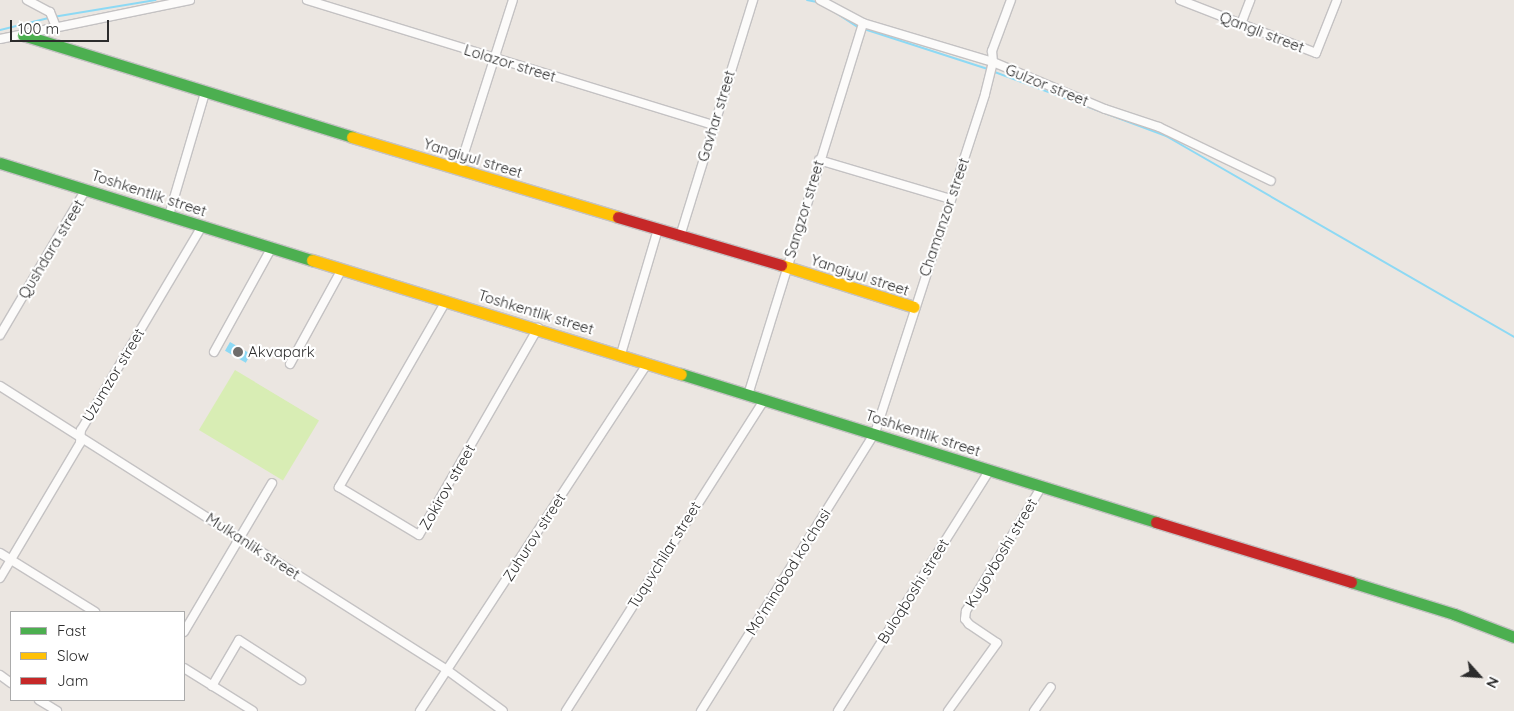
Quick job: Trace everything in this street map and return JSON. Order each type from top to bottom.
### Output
[{"type":"main road","name":"Yangiyul street","points":[[23,35],[205,93],[658,229],[681,233],[914,308]]},
{"type":"main road","name":"Toshkentlik street","points":[[0,163],[342,270],[538,328],[1454,614],[1514,637]]},
{"type":"street","points":[[28,0],[50,12],[56,27]]},
{"type":"street","points":[[0,39],[190,0]]},
{"type":"street","name":"Lolazor street","points":[[307,0],[713,125]]},
{"type":"street","points":[[459,169],[513,0]]},
{"type":"street","name":"Gavhar street","points":[[681,233],[753,0]]},
{"type":"street","name":"Gulzor street","points":[[820,0],[863,24],[993,62],[1105,109],[1159,127],[1271,181]]},
{"type":"street","name":"Chamanzor street","points":[[875,434],[993,62],[992,51],[1011,0]]},
{"type":"street","name":"Qangli street","points":[[1180,0],[1316,53],[1337,0]]},
{"type":"street","points":[[1241,24],[1250,0]]},
{"type":"street","name":"Sangzor street","points":[[748,395],[819,160],[863,24]]},
{"type":"street","points":[[169,215],[205,93]]},
{"type":"street","points":[[819,160],[950,200]]},
{"type":"street","name":"Qushdara street","points":[[0,335],[86,189]]},
{"type":"street","name":"Uzumzor street","points":[[0,578],[80,443],[80,430],[202,226]]},
{"type":"street","points":[[621,354],[658,229]]},
{"type":"street","points":[[214,352],[272,247]]},
{"type":"street","points":[[290,364],[342,270]]},
{"type":"street","name":"Zokirov street","points":[[446,301],[339,487],[419,535],[538,328]]},
{"type":"street","name":"Zuhurov street","points":[[420,711],[648,363]]},
{"type":"street","name":"Mulkanlik street","points":[[0,386],[447,670],[503,711]]},
{"type":"street","name":"Tuquvchilar street","points":[[566,711],[764,400]]},
{"type":"street","name":"Mo'minobod ko'chasi","points":[[700,711],[875,434]]},
{"type":"street","name":"Buloqboshi street","points":[[838,711],[989,470]]},
{"type":"street","points":[[185,630],[272,483]]},
{"type":"street","name":"Kuyovboshi street","points":[[948,711],[997,643],[969,624],[966,611],[1042,486]]},
{"type":"street","points":[[0,553],[93,611]]},
{"type":"street","points":[[212,686],[239,640],[301,680]]},
{"type":"street","points":[[185,669],[252,711]]},
{"type":"street","points":[[1034,711],[1051,686]]},
{"type":"street","points":[[41,701],[57,711]]},
{"type":"green space","points":[[235,370],[319,420],[283,480],[199,430]]},
{"type":"water","name":"Akvapark","points":[[230,342],[251,354],[246,363],[225,351]]},
{"type":"waterway","points":[[53,17],[156,0]]},
{"type":"waterway","points":[[807,0],[817,2]]},
{"type":"waterway","points":[[836,13],[859,28]]},
{"type":"waterway","points":[[0,30],[49,18]]},
{"type":"waterway","points":[[864,29],[988,69]]},
{"type":"waterway","points":[[992,71],[1166,136],[1514,337]]},
{"type":"traffic: fast","points":[[23,35],[352,137]]},
{"type":"traffic: fast","points":[[0,163],[312,260]]},
{"type":"traffic: fast","points":[[681,374],[1156,522]]},
{"type":"traffic: fast","points":[[1351,582],[1454,614],[1514,637]]},
{"type":"traffic: slow","points":[[352,137],[618,217]]},
{"type":"traffic: slow","points":[[312,260],[681,374]]},
{"type":"traffic: slow","points":[[781,265],[914,307]]},
{"type":"traffic: jam","points":[[618,217],[781,265]]},
{"type":"traffic: jam","points":[[1156,522],[1351,582]]},
{"type":"place","name":"Akvapark","points":[[238,352]]}]
